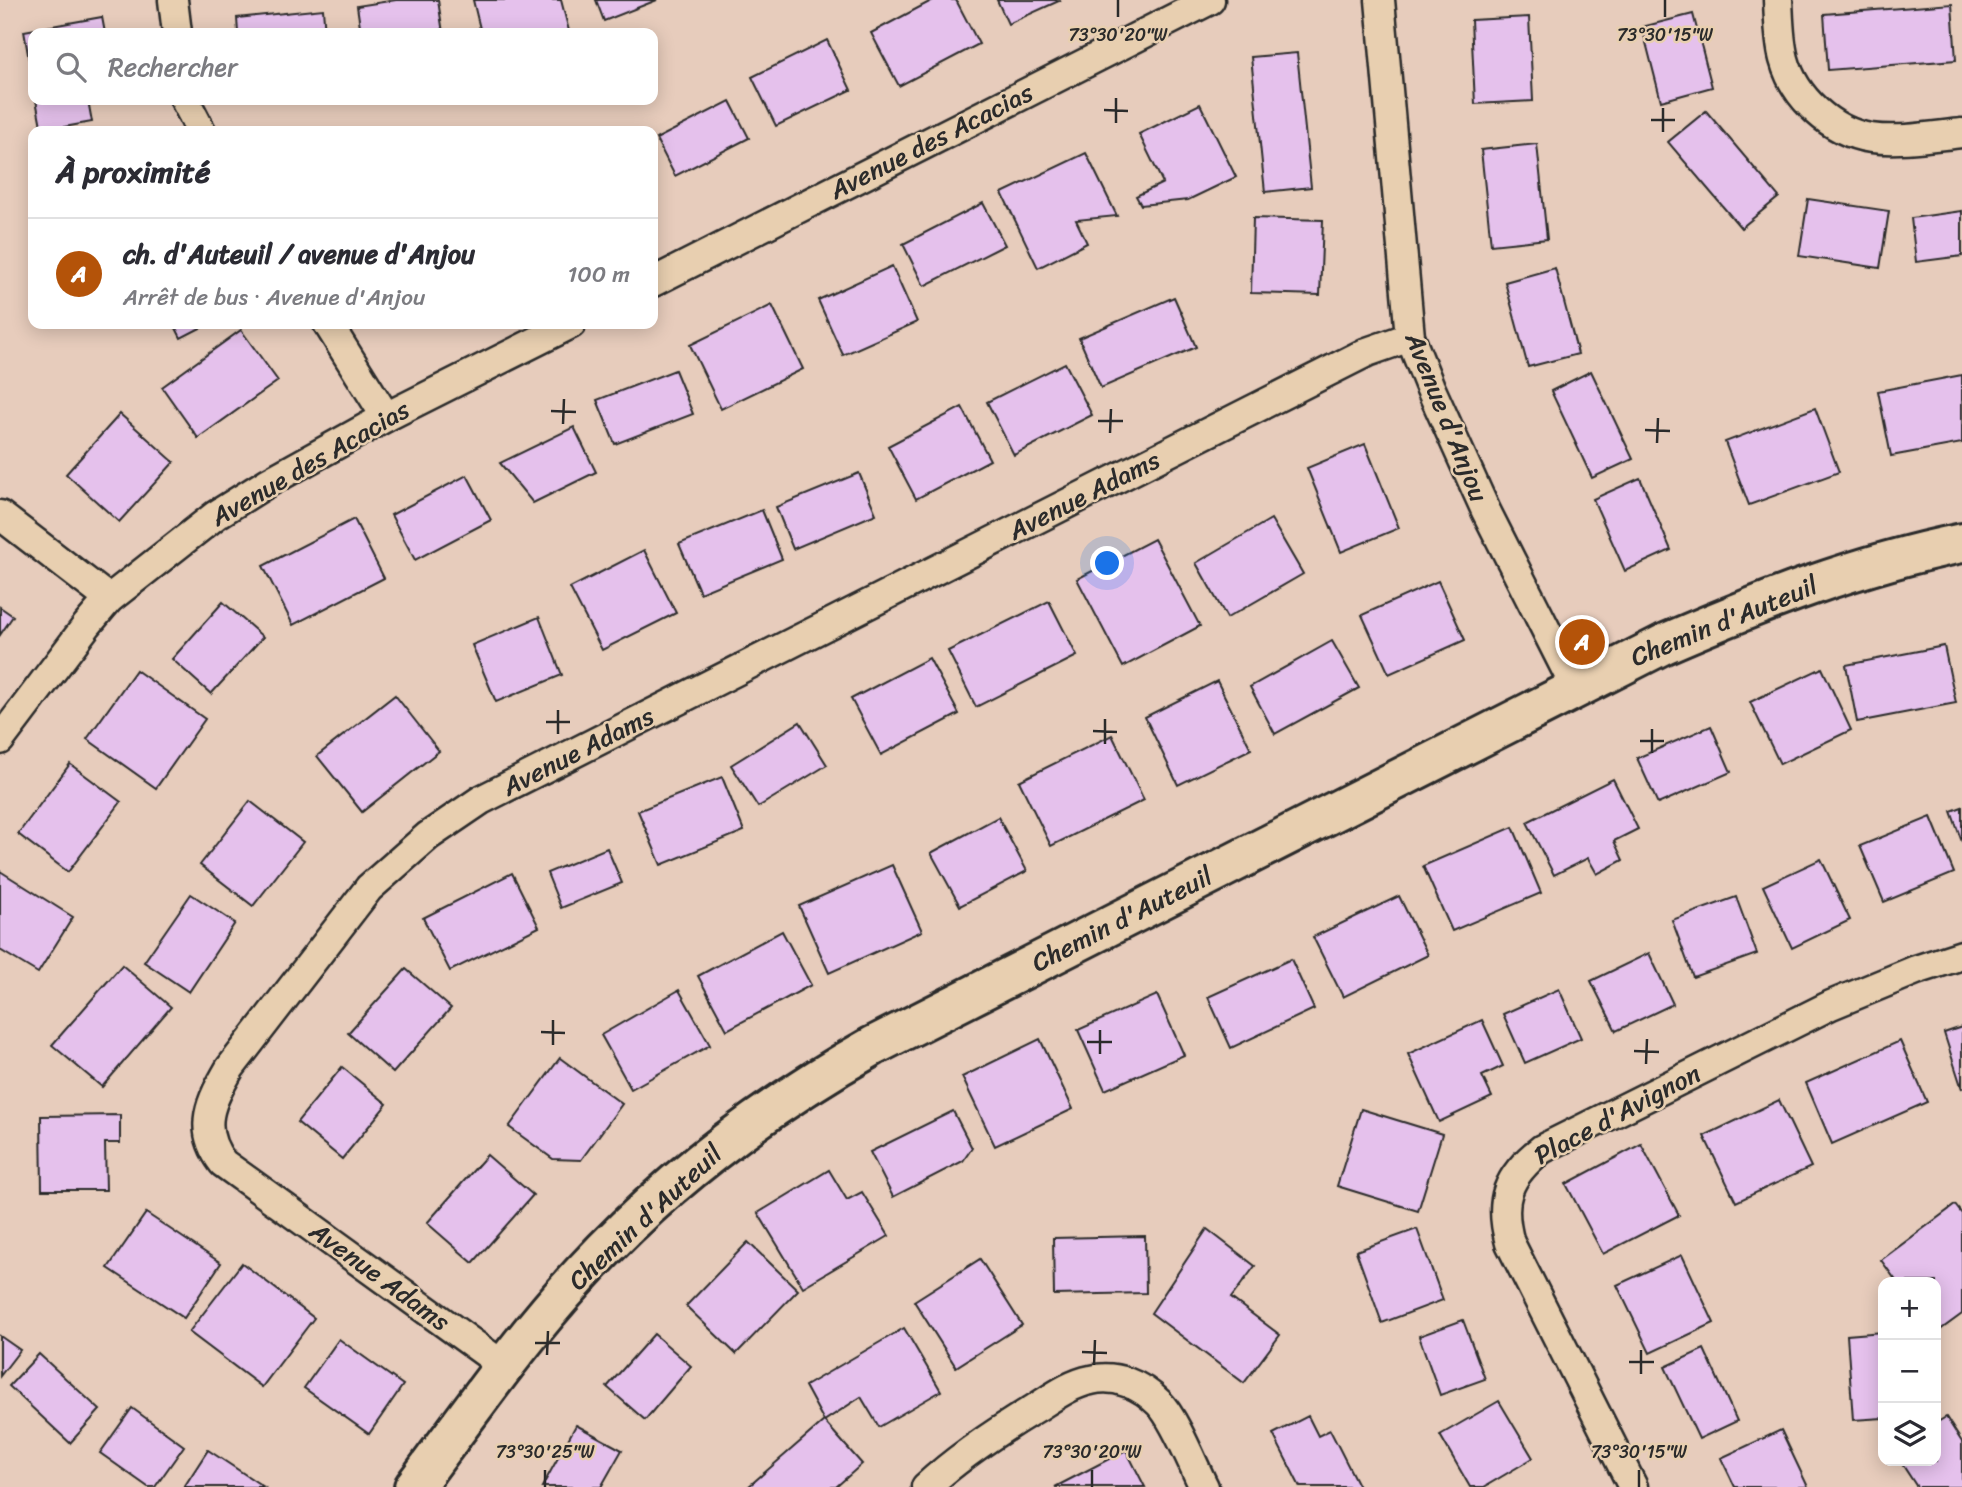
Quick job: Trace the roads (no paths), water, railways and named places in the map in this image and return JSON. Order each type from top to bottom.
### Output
[{"type":"street","points":[[173,0],[176,28]]},
{"type":"street","name":"Avenue des Acacias","points":[[658,279],[1210,0]]},
{"type":"street","name":"Avenue d'Anjou","points":[[1380,0],[1410,337],[1474,486],[1574,687]]},
{"type":"street","points":[[1777,0],[1784,58],[1791,80],[1802,95],[1828,120],[1852,133],[1872,138],[1962,133]]},
{"type":"street","points":[[188,105],[198,126]]},
{"type":"street","points":[[331,329],[386,417]]},
{"type":"street","name":"Avenue des Acacias","points":[[0,740],[109,599],[240,499],[386,417],[561,329]]},
{"type":"street","name":"Avenue Adams","points":[[504,1366],[223,1163],[214,1151],[208,1135],[212,1098],[230,1068],[369,888],[428,836],[481,800],[1367,352],[1410,337]]},
{"type":"street","points":[[0,515],[109,599]]},
{"type":"street","name":"Chemin d'Auteuil","points":[[414,1487],[504,1366],[581,1274],[660,1196],[754,1119],[825,1073],[1574,687],[1664,644],[1786,593],[1867,566],[1962,543]]},
{"type":"street","name":"Place d'Avignon","points":[[1633,1487],[1510,1243],[1504,1222],[1504,1199],[1512,1179],[1524,1162],[1554,1143],[1831,1005],[1916,970],[1962,955]]},
{"type":"street","points":[[926,1487],[1007,1426],[1054,1396],[1093,1379],[1130,1382],[1161,1405],[1204,1487]]},
{"type":"place","name":"ch. d'Auteuil / avenue d'Anjou","points":[[1582,642]]}]
